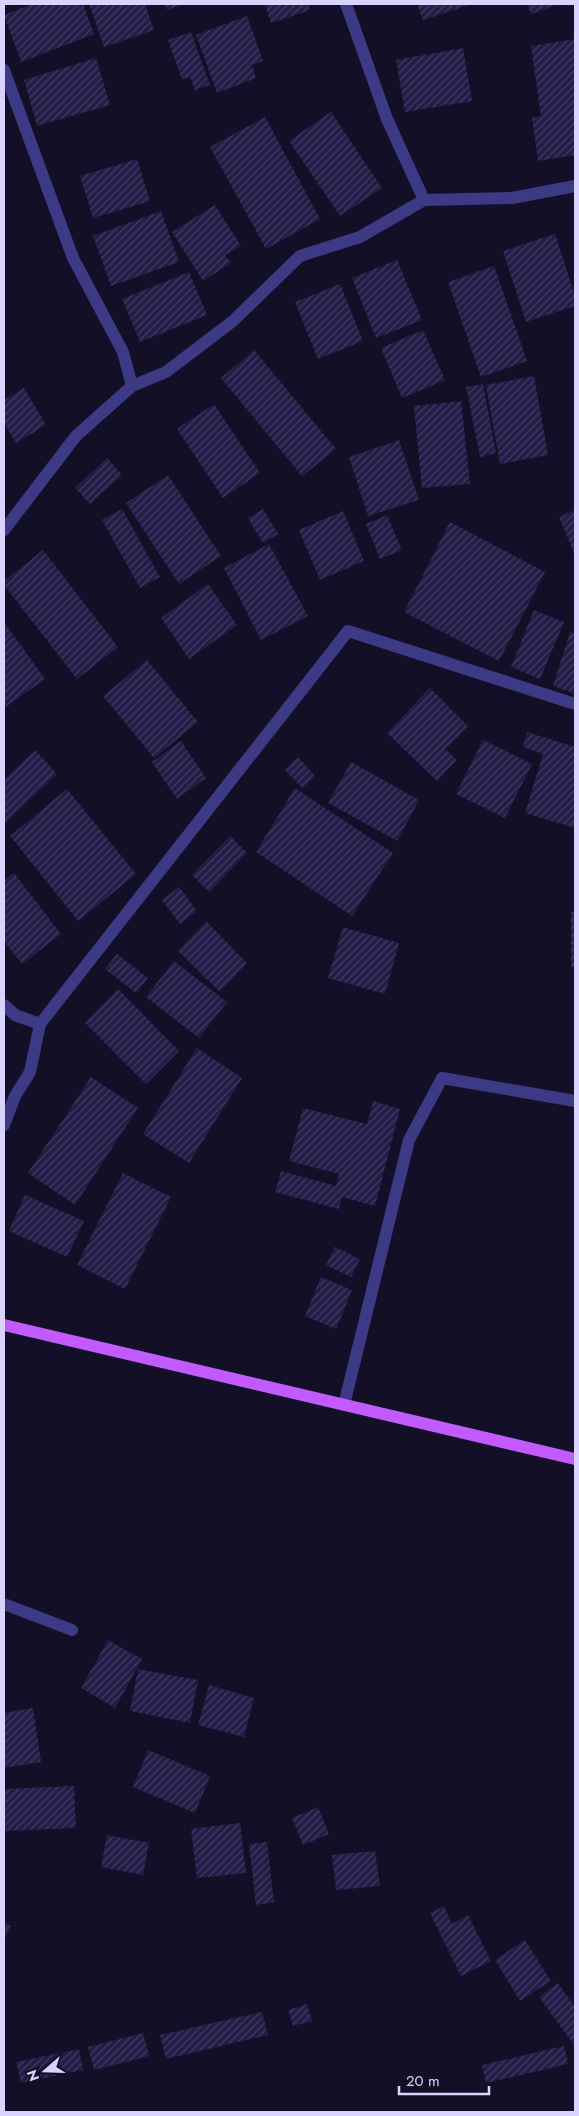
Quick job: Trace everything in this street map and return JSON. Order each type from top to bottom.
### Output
[{"type":"main road","points":[[4,1325],[575,1459]]},
{"type":"street","points":[[346,4],[387,119],[424,200]]},
{"type":"street","points":[[4,70],[73,258],[123,352],[132,386]]},
{"type":"street","points":[[4,530],[76,436],[132,386],[166,372],[233,321],[300,256],[360,238],[424,200],[512,198],[575,186]]},
{"type":"street","points":[[4,1125],[15,1096],[30,1072],[40,1024],[348,631],[575,704]]},
{"type":"street","points":[[4,1005],[15,1015],[40,1024]]},
{"type":"street","points":[[344,1405],[409,1140],[442,1078],[575,1101]]},
{"type":"street","points":[[4,1604],[72,1630]]},
{"type":"building","points":[[32,4],[83,4],[94,34],[21,62],[4,15]]},
{"type":"building","points":[[89,4],[145,4],[154,30],[104,47]]},
{"type":"building","points":[[165,4],[184,4],[167,10]]},
{"type":"building","points":[[308,4],[310,10],[271,23],[265,5]]},
{"type":"building","points":[[417,4],[472,4],[423,20]]},
{"type":"building","points":[[527,4],[559,4],[531,14]]},
{"type":"building","points":[[247,16],[263,61],[252,65],[256,78],[217,93],[196,35]]},
{"type":"building","points":[[191,32],[210,85],[195,90],[190,77],[182,79],[168,40]]},
{"type":"building","points":[[575,39],[575,155],[538,161],[532,118],[541,116],[531,46]]},
{"type":"building","points":[[463,48],[472,101],[405,112],[396,60]]},
{"type":"building","points":[[96,58],[110,105],[37,126],[24,80]]},
{"type":"building","points":[[331,112],[382,188],[340,216],[289,141]]},
{"type":"building","points":[[265,117],[320,219],[266,249],[210,147]]},
{"type":"building","points":[[137,159],[150,201],[93,218],[80,176]]},
{"type":"building","points":[[215,205],[241,246],[225,255],[231,263],[203,281],[172,232]]},
{"type":"building","points":[[161,211],[179,262],[111,286],[93,236]]},
{"type":"building","points":[[555,234],[575,296],[575,306],[526,322],[503,251]]},
{"type":"building","points":[[397,260],[422,320],[376,338],[352,278]]},
{"type":"building","points":[[494,266],[527,361],[481,377],[448,282]]},
{"type":"building","points":[[189,272],[207,315],[140,342],[122,299]]},
{"type":"building","points":[[340,284],[363,341],[318,359],[295,302]]},
{"type":"building","points":[[423,330],[445,380],[402,398],[381,348]]},
{"type":"building","points":[[254,350],[336,449],[302,476],[221,378]]},
{"type":"building","points":[[534,376],[548,455],[500,464],[486,385]]},
{"type":"building","points":[[483,384],[496,453],[480,457],[466,387]]},
{"type":"building","points":[[24,388],[46,425],[16,443],[4,423],[4,400]]},
{"type":"building","points":[[461,401],[470,484],[422,488],[414,406]]},
{"type":"building","points":[[214,404],[260,473],[223,498],[177,429]]},
{"type":"building","points":[[399,440],[419,500],[368,516],[349,457]]},
{"type":"building","points":[[107,458],[122,475],[90,504],[75,488]]},
{"type":"building","points":[[168,475],[221,556],[179,584],[126,503]]},
{"type":"building","points":[[122,509],[160,577],[140,588],[102,520]]},
{"type":"building","points":[[263,509],[278,534],[263,543],[248,518]]},
{"type":"building","points":[[575,510],[575,556],[559,517]]},
{"type":"building","points":[[343,511],[364,561],[320,580],[299,530]]},
{"type":"building","points":[[387,515],[402,550],[380,559],[366,524]]},
{"type":"building","points":[[450,522],[545,572],[499,661],[404,612]]},
{"type":"building","points":[[269,544],[308,616],[261,640],[224,568]]},
{"type":"building","points":[[43,550],[118,647],[77,679],[4,585],[4,581]]},
{"type":"building","points":[[208,584],[237,625],[189,659],[161,618]]},
{"type":"building","points":[[534,610],[564,622],[540,679],[511,667]]},
{"type":"building","points":[[4,622],[45,679],[4,708]]},
{"type":"building","points":[[570,632],[575,634],[575,694],[553,686]]},
{"type":"building","points":[[147,660],[198,722],[154,758],[103,696]]},
{"type":"building","points":[[430,688],[468,726],[445,749],[457,760],[437,781],[387,733]]},
{"type":"building","points":[[527,732],[575,747],[575,828],[525,813],[543,754],[523,747]]},
{"type":"building","points":[[483,740],[532,764],[505,818],[456,794]]},
{"type":"building","points":[[181,741],[206,778],[177,799],[152,762]]},
{"type":"building","points":[[35,750],[57,774],[4,824],[4,780]]},
{"type":"building","points":[[298,757],[315,776],[302,788],[285,770]]},
{"type":"building","points":[[351,762],[419,800],[397,841],[328,803]]},
{"type":"building","points":[[295,788],[393,853],[352,916],[256,852]]},
{"type":"building","points":[[67,789],[136,874],[78,921],[10,836]]},
{"type":"building","points":[[230,836],[247,853],[209,892],[192,875]]},
{"type":"building","points":[[14,873],[61,934],[22,964],[4,941],[4,881]]},
{"type":"building","points":[[179,887],[197,911],[180,924],[162,900]]},
{"type":"building","points":[[571,912],[575,912],[575,967],[571,967]]},
{"type":"building","points":[[206,921],[247,963],[220,992],[178,951]]},
{"type":"building","points":[[343,927],[399,943],[385,994],[328,978]]},
{"type":"building","points":[[117,954],[148,978],[136,993],[105,969]]},
{"type":"building","points":[[174,961],[227,1002],[199,1038],[146,997]]},
{"type":"building","points":[[118,989],[179,1051],[146,1084],[85,1023]]},
{"type":"building","points":[[197,1048],[242,1078],[189,1163],[143,1134]]},
{"type":"building","points":[[91,1077],[138,1108],[75,1205],[28,1173]]},
{"type":"building","points":[[373,1101],[400,1109],[375,1206],[342,1197],[339,1209],[275,1192],[281,1171],[336,1186],[339,1174],[289,1161],[303,1108],[367,1124]]},
{"type":"building","points":[[123,1173],[171,1197],[125,1289],[77,1265]]},
{"type":"building","points":[[25,1195],[84,1221],[67,1257],[9,1231]]},
{"type":"building","points":[[335,1247],[360,1259],[351,1277],[326,1265]]},
{"type":"building","points":[[321,1277],[352,1290],[336,1329],[305,1316]]},
{"type":"building","points":[[108,1640],[142,1659],[115,1708],[81,1688]]},
{"type":"building","points":[[138,1669],[198,1680],[190,1723],[130,1711]]},
{"type":"building","points":[[209,1685],[254,1698],[244,1737],[198,1725]]},
{"type":"building","points":[[33,1708],[41,1762],[4,1768],[4,1713]]},
{"type":"building","points":[[148,1750],[210,1776],[195,1813],[133,1787]]},
{"type":"building","points":[[74,1786],[76,1828],[4,1831],[4,1789]]},
{"type":"building","points":[[318,1807],[329,1834],[303,1845],[292,1818]]},
{"type":"building","points":[[240,1823],[246,1873],[197,1878],[191,1829]]},
{"type":"building","points":[[107,1835],[149,1843],[143,1875],[101,1867]]},
{"type":"building","points":[[267,1842],[274,1902],[256,1905],[249,1844]]},
{"type":"building","points":[[375,1851],[380,1886],[336,1890],[332,1855]]},
{"type":"building","points":[[444,1906],[452,1924],[468,1915],[491,1961],[461,1976],[430,1913]]},
{"type":"building","points":[[4,1922],[11,1926],[4,1940]]},
{"type":"building","points":[[525,1940],[551,1981],[520,2001],[495,1960]]},
{"type":"building","points":[[558,1983],[575,2007],[574,2045],[539,1997]]},
{"type":"building","points":[[307,2004],[312,2021],[293,2026],[288,2010]]},
{"type":"building","points":[[262,2012],[268,2035],[166,2059],[160,2035]]},
{"type":"building","points":[[143,2033],[149,2056],[94,2070],[88,2047]]},
{"type":"building","points":[[564,2046],[568,2064],[486,2083],[482,2065]]},
{"type":"building","points":[[79,2049],[83,2070],[21,2083],[16,2062]]}]
